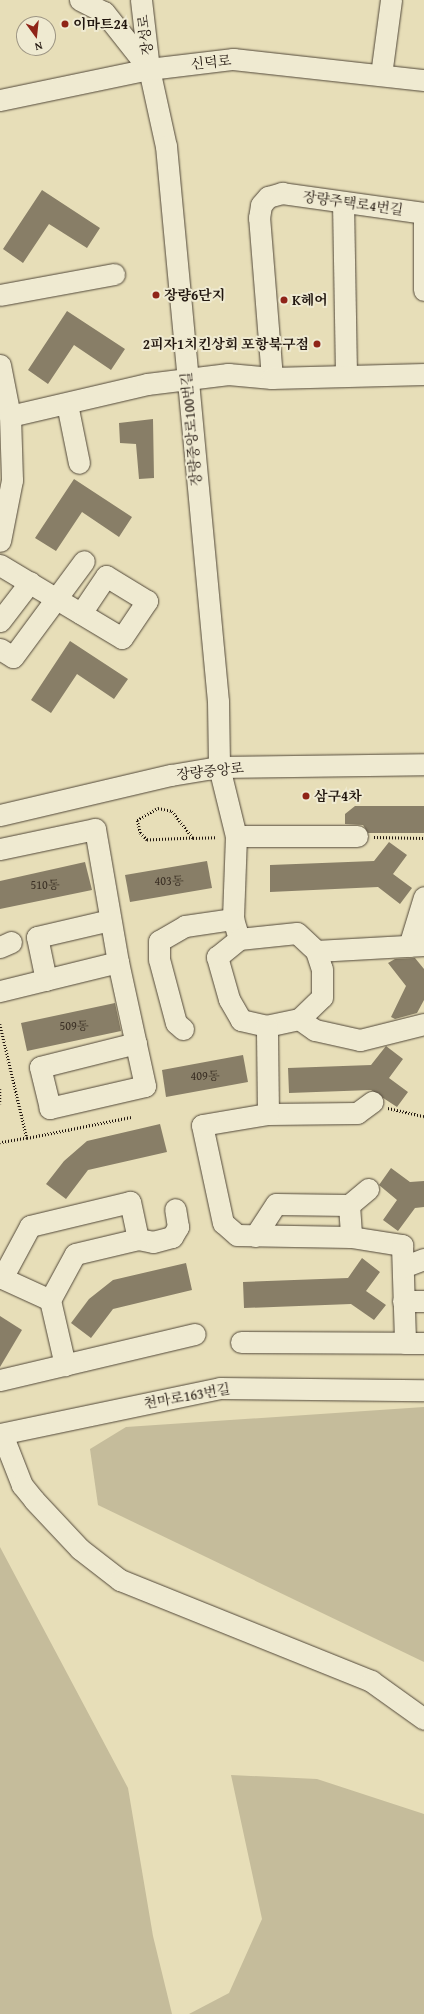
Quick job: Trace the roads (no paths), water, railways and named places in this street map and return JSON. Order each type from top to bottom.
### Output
[{"type":"street","points":[[80,0],[104,12],[149,69]]},
{"type":"street","name":"장성로","points":[[141,0],[149,69]]},
{"type":"street","points":[[381,75],[391,0]]},
{"type":"street","name":"신덕로","points":[[0,100],[149,69],[233,59],[424,80]]},
{"type":"street","name":"장량중앙로100번길","points":[[149,69],[166,146],[218,701],[220,767],[236,836],[233,918],[239,939]]},
{"type":"street","name":"장량주택로4번길","points":[[272,378],[259,218],[261,205],[268,197],[282,193],[424,213]]},
{"type":"street","points":[[344,202],[346,376]]},
{"type":"street","points":[[424,213],[424,290]]},
{"type":"street","points":[[0,295],[114,274]]},
{"type":"street","points":[[0,365],[10,416],[12,480],[0,541]]},
{"type":"street","points":[[10,416],[67,404],[147,384],[228,374],[272,378],[424,374]]},
{"type":"street","points":[[67,404],[79,463]]},
{"type":"street","points":[[0,649],[13,657],[55,598],[84,561]]},
{"type":"street","points":[[0,565],[81,613]]},
{"type":"street","points":[[0,621],[30,582]]},
{"type":"street","name":"장량중앙로","points":[[0,815],[171,775],[220,767],[424,764]]},
{"type":"street","points":[[0,849],[95,829],[118,962],[136,1044],[145,1086],[50,1108],[40,1067],[136,1044]]},
{"type":"street","points":[[236,836],[357,836]]},
{"type":"street","points":[[316,951],[417,945],[424,897]]},
{"type":"street","points":[[183,1029],[176,1023],[159,959],[159,941],[185,926],[233,918]]},
{"type":"street","points":[[46,980],[37,937],[110,920]]},
{"type":"street","points":[[297,933],[316,951],[322,969],[322,997],[299,1019],[267,1026],[241,1020],[229,999],[217,957],[239,939],[297,933]]},
{"type":"street","points":[[0,991],[118,962]]},
{"type":"street","points":[[299,1019],[316,1030],[360,1040],[424,1024]]},
{"type":"street","points":[[267,1026],[268,1114]]},
{"type":"street","points":[[241,1342],[414,1343],[404,1301],[402,1245],[351,1238],[237,1235],[223,1223],[202,1125],[268,1114],[357,1113],[372,1102]]},
{"type":"street","points":[[255,1236],[276,1204],[349,1205],[368,1189]]},
{"type":"street","points":[[50,1300],[1,1277],[30,1226],[130,1202],[138,1239]]},
{"type":"street","points":[[349,1205],[351,1238]]},
{"type":"street","points":[[65,1365],[50,1300],[75,1254],[138,1239],[153,1242],[172,1237],[178,1227],[175,1209]]},
{"type":"street","points":[[403,1267],[424,1259]]},
{"type":"street","points":[[404,1301],[424,1301]]},
{"type":"street","points":[[0,1380],[195,1334]]},
{"type":"street","name":"천마로163번길","points":[[1,1434],[220,1388],[424,1390]]},
{"type":"street","points":[[1,1434],[22,1485],[34,1500],[80,1549],[120,1580],[371,1681],[424,1719]]},
{"type":"place","name":"이마트24","points":[[65,24]]},
{"type":"place","name":"장량6단지","points":[[156,295]]},
{"type":"place","name":"K헤어","points":[[284,300]]},
{"type":"place","name":"2피자1치킨상회 포항북구점","points":[[317,344]]},
{"type":"place","name":"삼구4차","points":[[306,796]]}]
